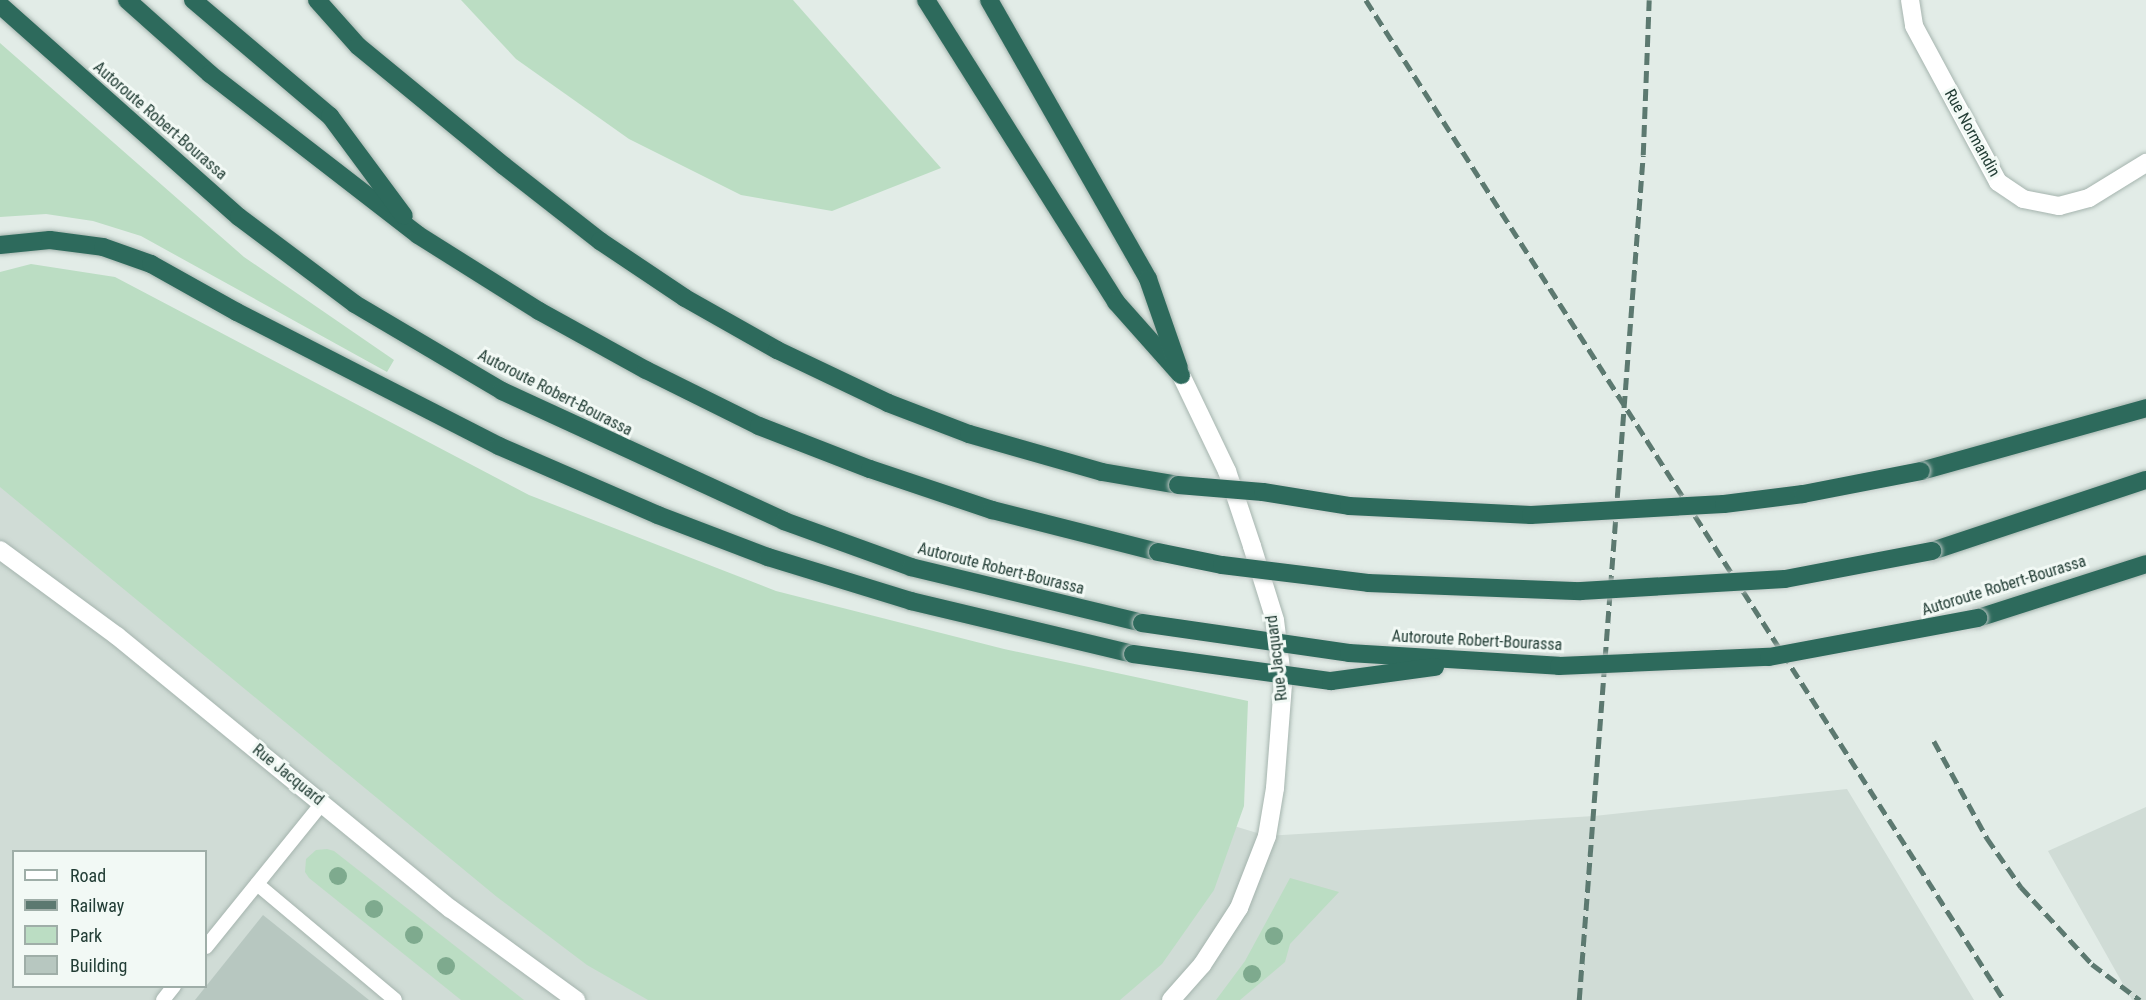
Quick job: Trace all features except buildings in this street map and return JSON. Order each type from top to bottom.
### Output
[{"type":"highway","points":[[127,0],[210,74],[418,235],[539,311],[759,426],[870,469],[992,510],[1158,552],[1269,572],[1368,583],[1581,591],[1785,579],[1932,551],[2146,480]]},
{"type":"highway","points":[[193,0],[330,117],[418,235]]},
{"type":"highway","points":[[317,0],[358,46],[504,166],[600,241],[685,298],[808,364],[888,403],[959,430],[1102,472],[1178,485],[1263,492],[1349,506],[1531,514],[1724,504],[1803,494],[1921,471],[2146,408]]},
{"type":"highway","points":[[926,0],[1116,302],[1181,375]]},
{"type":"highway","points":[[990,0],[1148,279],[1181,375]]},
{"type":"highway","name":"Autoroute Robert-Bourassa","points":[[0,5],[239,217],[355,304],[502,391],[762,511],[890,560],[1142,623],[1349,653],[1559,666],[1769,657],[1978,618],[2146,564]]},
{"type":"highway","points":[[0,245],[50,240],[103,247],[151,264],[499,446],[658,515],[768,557],[911,601],[1133,654],[1331,681],[1473,662]]},
{"type":"main road","name":"Rue Normandin","points":[[1910,0],[1914,26],[1998,182],[2023,200],[2059,206],[2089,198],[2146,164]]},
{"type":"main road","name":"Rue Jacquard","points":[[1171,1000],[1202,965],[1239,908],[1267,836],[1283,694],[1275,620],[1252,546],[1227,471],[1181,375]]},
{"type":"main road","name":"Rue Jacquard","points":[[0,550],[117,636],[451,909],[576,1000]]},
{"type":"lane","points":[[207,946],[322,803]]},
{"type":"lane","points":[[257,884],[395,1000]]},
{"type":"lane","points":[[163,1000],[173,988]]},
{"type":"shaded area","points":[[0,317],[906,726],[1267,836],[1594,816],[1847,789],[1974,1000],[0,1000]]},
{"type":"shaded area","points":[[2146,807],[2146,1000],[2132,1000],[2048,851]]},
{"type":"green space","points":[[461,0],[793,0],[941,168],[832,211],[741,195],[629,139],[516,59]]},
{"type":"green space","points":[[0,43],[244,257],[394,360],[387,372],[141,236],[93,221],[46,214],[0,217]]},
{"type":"green space","points":[[31,264],[115,277],[529,495],[776,591],[1004,649],[1248,701],[1244,806],[1214,890],[1162,964],[1120,1000],[648,1000],[587,965],[497,897],[0,487],[0,272]]},
{"type":"green space","points":[[316,850],[334,851],[524,1000],[461,1000],[309,878],[305,872],[306,859]]},
{"type":"green space","points":[[1290,878],[1339,892],[1290,944],[1285,962],[1240,1000],[1216,1000],[1245,961]]},
{"type":"railway","points":[[1366,0],[2004,1000]]},
{"type":"railway","points":[[1579,1000],[1643,155],[1649,0]]},
{"type":"railway","points":[[1934,741],[1987,838],[2021,887],[2092,964],[2140,1000]]}]
